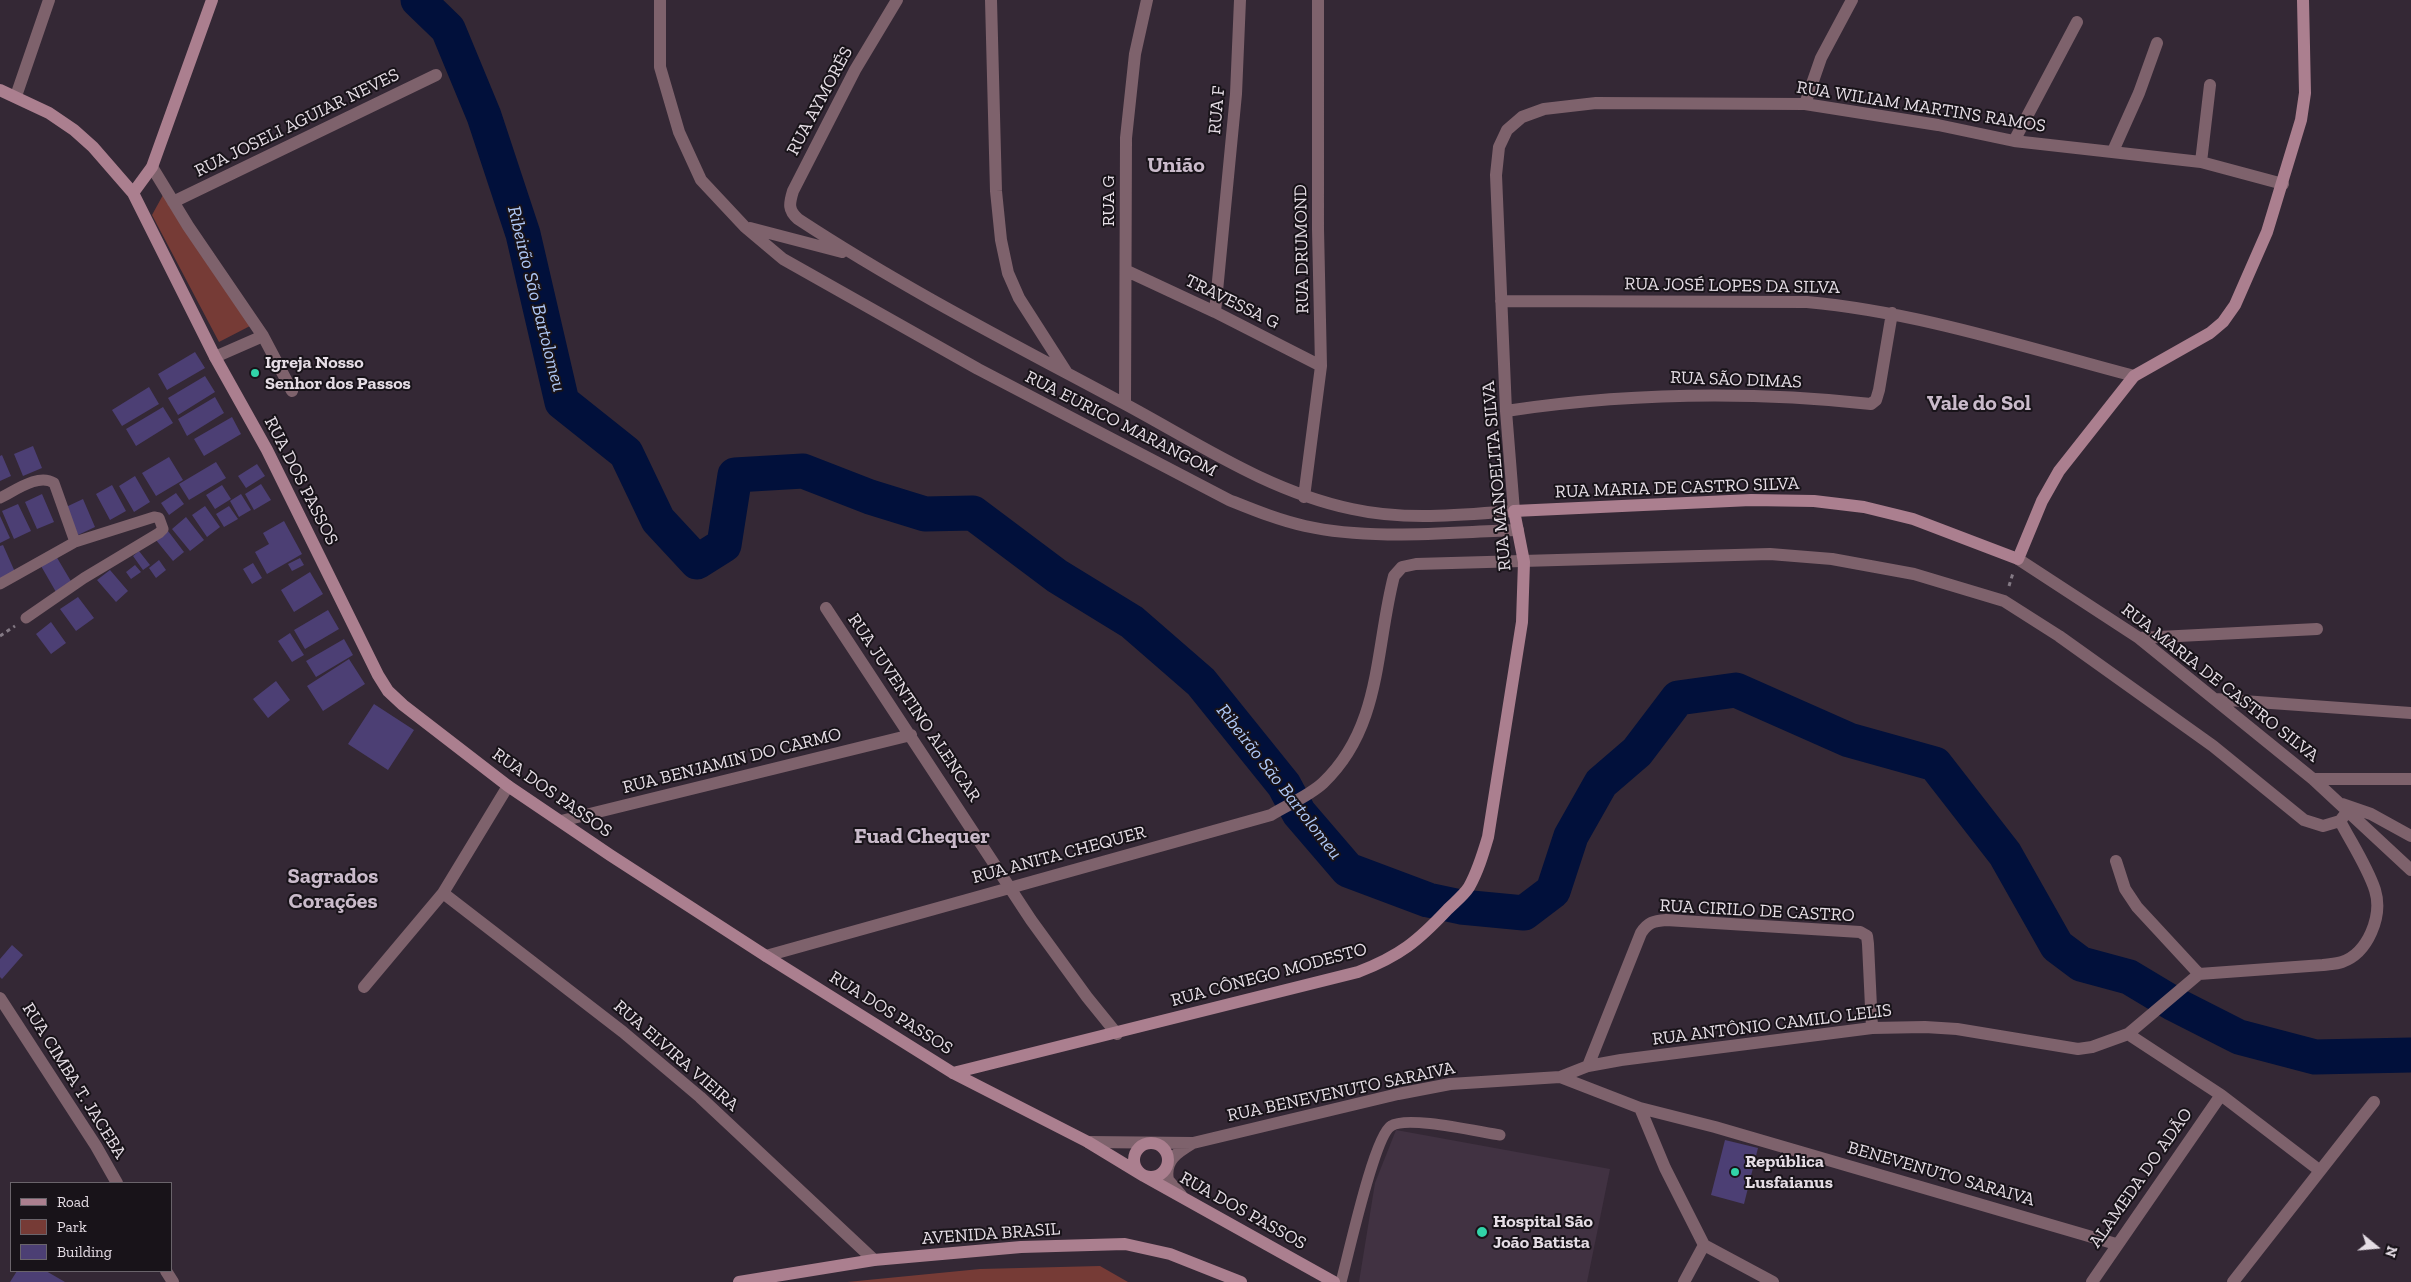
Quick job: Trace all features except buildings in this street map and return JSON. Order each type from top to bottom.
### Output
[{"type":"street","points":[[16,96],[49,0]]},
{"type":"street","points":[[133,193],[152,167],[212,0]]},
{"type":"street","name":"RUA EURICO MARANGOM","points":[[660,0],[660,67],[679,132],[701,180],[745,226],[783,259],[978,369],[1229,500],[1269,516],[1306,526],[1345,532],[1395,533],[1518,530]]},
{"type":"street","name":"RUA AYMORÉS","points":[[798,220],[791,212],[789,203],[793,191],[855,70],[897,0]]},
{"type":"street","points":[[991,0],[996,190],[1001,240],[1008,273],[1019,298],[1067,373]]},
{"type":"street","name":"RUA G","points":[[1125,404],[1126,138],[1135,54],[1147,0]]},
{"type":"street","name":"RUA F","points":[[1215,312],[1236,94],[1240,0]]},
{"type":"street","name":"RUA DRUMOND","points":[[1304,497],[1322,366],[1318,229],[1318,0]]},
{"type":"street","points":[[1805,104],[1821,58],[1852,0]]},
{"type":"street","points":[[2018,559],[2042,501],[2059,471],[2134,376],[2210,333],[2222,322],[2235,305],[2249,276],[2283,184],[2301,120],[2305,93],[2303,0]]},
{"type":"street","points":[[2014,141],[2076,22]]},
{"type":"street","points":[[2113,151],[2139,93],[2157,43]]},
{"type":"street","name":"RUA JOSELI AGUIAR NEVES","points":[[173,202],[436,75]]},
{"type":"street","points":[[2201,162],[2210,85]]},
{"type":"street","name":"RUA DOS PASSOS","points":[[0,90],[49,113],[74,130],[93,147],[133,193],[215,357],[267,450],[363,648],[388,691],[403,705],[508,786],[561,822],[766,956],[954,1073],[1088,1142],[1144,1176],[1334,1282]]},
{"type":"street","name":"RUA WILIAM MARTINS RAMOS","points":[[1522,117],[1544,108],[1596,103],[1805,104],[1938,125],[2014,141],[2201,162],[2283,184]]},
{"type":"street","name":"RUA MANOELITA SILVA","points":[[1488,837],[1522,622],[1524,562],[1514,511],[1506,411],[1496,174],[1499,147],[1508,130],[1522,117]]},
{"type":"street","points":[[152,167],[173,202],[263,336],[292,391]]},
{"type":"street","name":"RUA EURICO MARANGOM","points":[[798,220],[853,256],[977,326],[1125,404],[1246,473],[1304,497],[1381,515],[1416,518],[1514,511]]},
{"type":"street","points":[[745,226],[853,256]]},
{"type":"street","name":"TRAVESSA G","points":[[1127,271],[1215,312],[1322,366]]},
{"type":"street","name":"RUA JOSÉ LOPES DA SILVA","points":[[1501,301],[1807,302],[1892,313],[2134,376]]},
{"type":"street","name":"RUA SÃO DIMAS","points":[[1506,411],[1568,402],[1662,395],[1763,396],[1871,404],[1876,400],[1879,390],[1892,313]]},
{"type":"street","points":[[215,357],[263,336]]},
{"type":"street","name":"RUA MARIA DE CASTRO SILVA","points":[[1514,511],[1751,500],[1814,501],[1864,507],[1913,519],[2018,559],[2139,638],[2313,779],[2341,812],[2411,870]]},
{"type":"street","points":[[1524,562],[1770,554],[1832,559],[1914,574],[2004,601],[2101,664],[2213,746],[2304,820],[2323,826],[2341,812],[2370,814],[2411,836]]},
{"type":"street","name":"RUA ANITA CHEQUER","points":[[766,956],[1011,886],[1271,815],[1322,784],[1346,759],[1360,732],[1376,680],[1391,588],[1394,576],[1402,567],[1416,564],[1524,562]]},
{"type":"street","name":"RUA JUVENTINO ALENCAR","points":[[826,608],[1011,886],[1031,920],[1087,997],[1117,1034]]},
{"type":"street","points":[[2139,638],[2317,629]]},
{"type":"street","points":[[2214,699],[2411,713]]},
{"type":"street","name":"RUA BENJAMIN DO CARMO","points":[[561,822],[911,735]]},
{"type":"street","points":[[2313,779],[2411,779]]},
{"type":"street","points":[[364,987],[443,893],[508,786]]},
{"type":"street","points":[[2116,861],[2125,889],[2137,907],[2199,974],[2342,962],[2358,953],[2370,936],[2376,913],[2376,892],[2341,812]]},
{"type":"street","name":"RUA CÔNEGO MODESTO","points":[[1117,1034],[1358,972],[1388,960],[1411,945],[1433,926],[1468,888],[1481,861],[1488,837]]},
{"type":"street","name":"RUA ELVIRA VIEIRA","points":[[443,893],[623,1032],[686,1085],[874,1260]]},
{"type":"street","name":"RUA CIRILO DE CASTRO","points":[[1588,1066],[1641,933],[1646,925],[1652,921],[1860,932],[1867,936],[1868,944],[1872,1028]]},
{"type":"street","name":"RUA ANTÔNIO CAMILO LELIS","points":[[1560,1077],[1588,1066],[1872,1028],[1925,1027],[1957,1029],[1986,1032],[2063,1048],[2078,1049],[2092,1047],[2128,1034],[2199,974]]},
{"type":"street","name":"RUA CIMBA T. JACEBA","points":[[0,998],[96,1146],[116,1182]]},
{"type":"street","points":[[954,1073],[1117,1034]]},
{"type":"street","points":[[2128,1034],[2221,1095],[2319,1170]]},
{"type":"street","name":"RUA BENEVENUTO SARAIVA","points":[[1193,1142],[1398,1094],[1450,1084],[1560,1077],[1640,1108]]},
{"type":"street","name":"ALAMEDA DO ADÃO","points":[[2092,1282],[2116,1244],[2221,1095]]},
{"type":"street","points":[[2233,1282],[2374,1102]]},
{"type":"street","points":[[1640,1108],[1665,1168],[1704,1244],[1773,1282]]},
{"type":"street","name":"BENEVENUTO SARAIVA","points":[[1640,1108],[1715,1127],[2116,1244]]},
{"type":"street","points":[[1088,1142],[1193,1142]]},
{"type":"street","points":[[1153,1143],[1143,1146],[1134,1158],[1136,1169],[1149,1178],[1161,1175],[1173,1156],[1193,1142]]},
{"type":"street","points":[[1153,1143],[1165,1151],[1168,1165],[1168,1180],[1183,1197]]},
{"type":"street","name":"AVENIDA BRASIL","points":[[739,1282],[874,1260],[1021,1247],[1125,1244],[1170,1254],[1240,1282]]},
{"type":"street","points":[[1684,1282],[1704,1244]]},
{"type":"lane","points":[[0,498],[39,480],[48,479],[54,483],[75,542]]},
{"type":"lane","points":[[0,584],[75,542],[154,517],[160,518],[163,529],[159,533],[84,578],[26,618]]},
{"type":"lane","points":[[1341,1282],[1366,1186],[1382,1137],[1390,1126],[1403,1122],[1423,1123],[1500,1135]]},
{"type":"path","points":[[2004,601],[2018,559]]},
{"type":"shaded area","name":"Hospital São João Batista","points":[[1396,1130],[1610,1169],[1587,1282],[1359,1282],[1375,1183]]},
{"type":"green space","points":[[163,195],[250,326],[219,342],[152,215]]},
{"type":"green space","points":[[1100,1266],[1128,1282],[847,1282],[980,1269]]},
{"type":"waterway","name":"Ribeirão São Bartolomeu","points":[[418,0],[448,29],[484,116],[523,234],[562,402],[626,453],[658,520],[697,562],[724,545],[735,475],[803,471],[870,497],[925,514],[973,513],[1057,576],[1132,622],[1201,682],[1284,785],[1299,813],[1348,870],[1428,900],[1461,907],[1524,913],[1553,891],[1571,836],[1601,783],[1637,752],[1678,698],[1736,690],[1849,740],[1935,764],[2005,854],[2057,946],[2081,964],[2129,977],[2174,1004],[2239,1037],[2315,1057],[2411,1055]]},
{"type":"place","name":"Igreja Nosso Senhor dos Passos","points":[[255,373]]},
{"type":"place","name":"República Lusfaianus","points":[[1735,1172]]},
{"type":"place","name":"Hospital São João Batista","points":[[1482,1232]]},
{"type":"district","name":"União","points":[[1176,166]]},
{"type":"district","name":"Vale do Sol","points":[[1979,404]]},
{"type":"district","name":"Fuad Chequer","points":[[922,837]]},
{"type":"district","name":"Sagrados Corações","points":[[333,890]]}]
